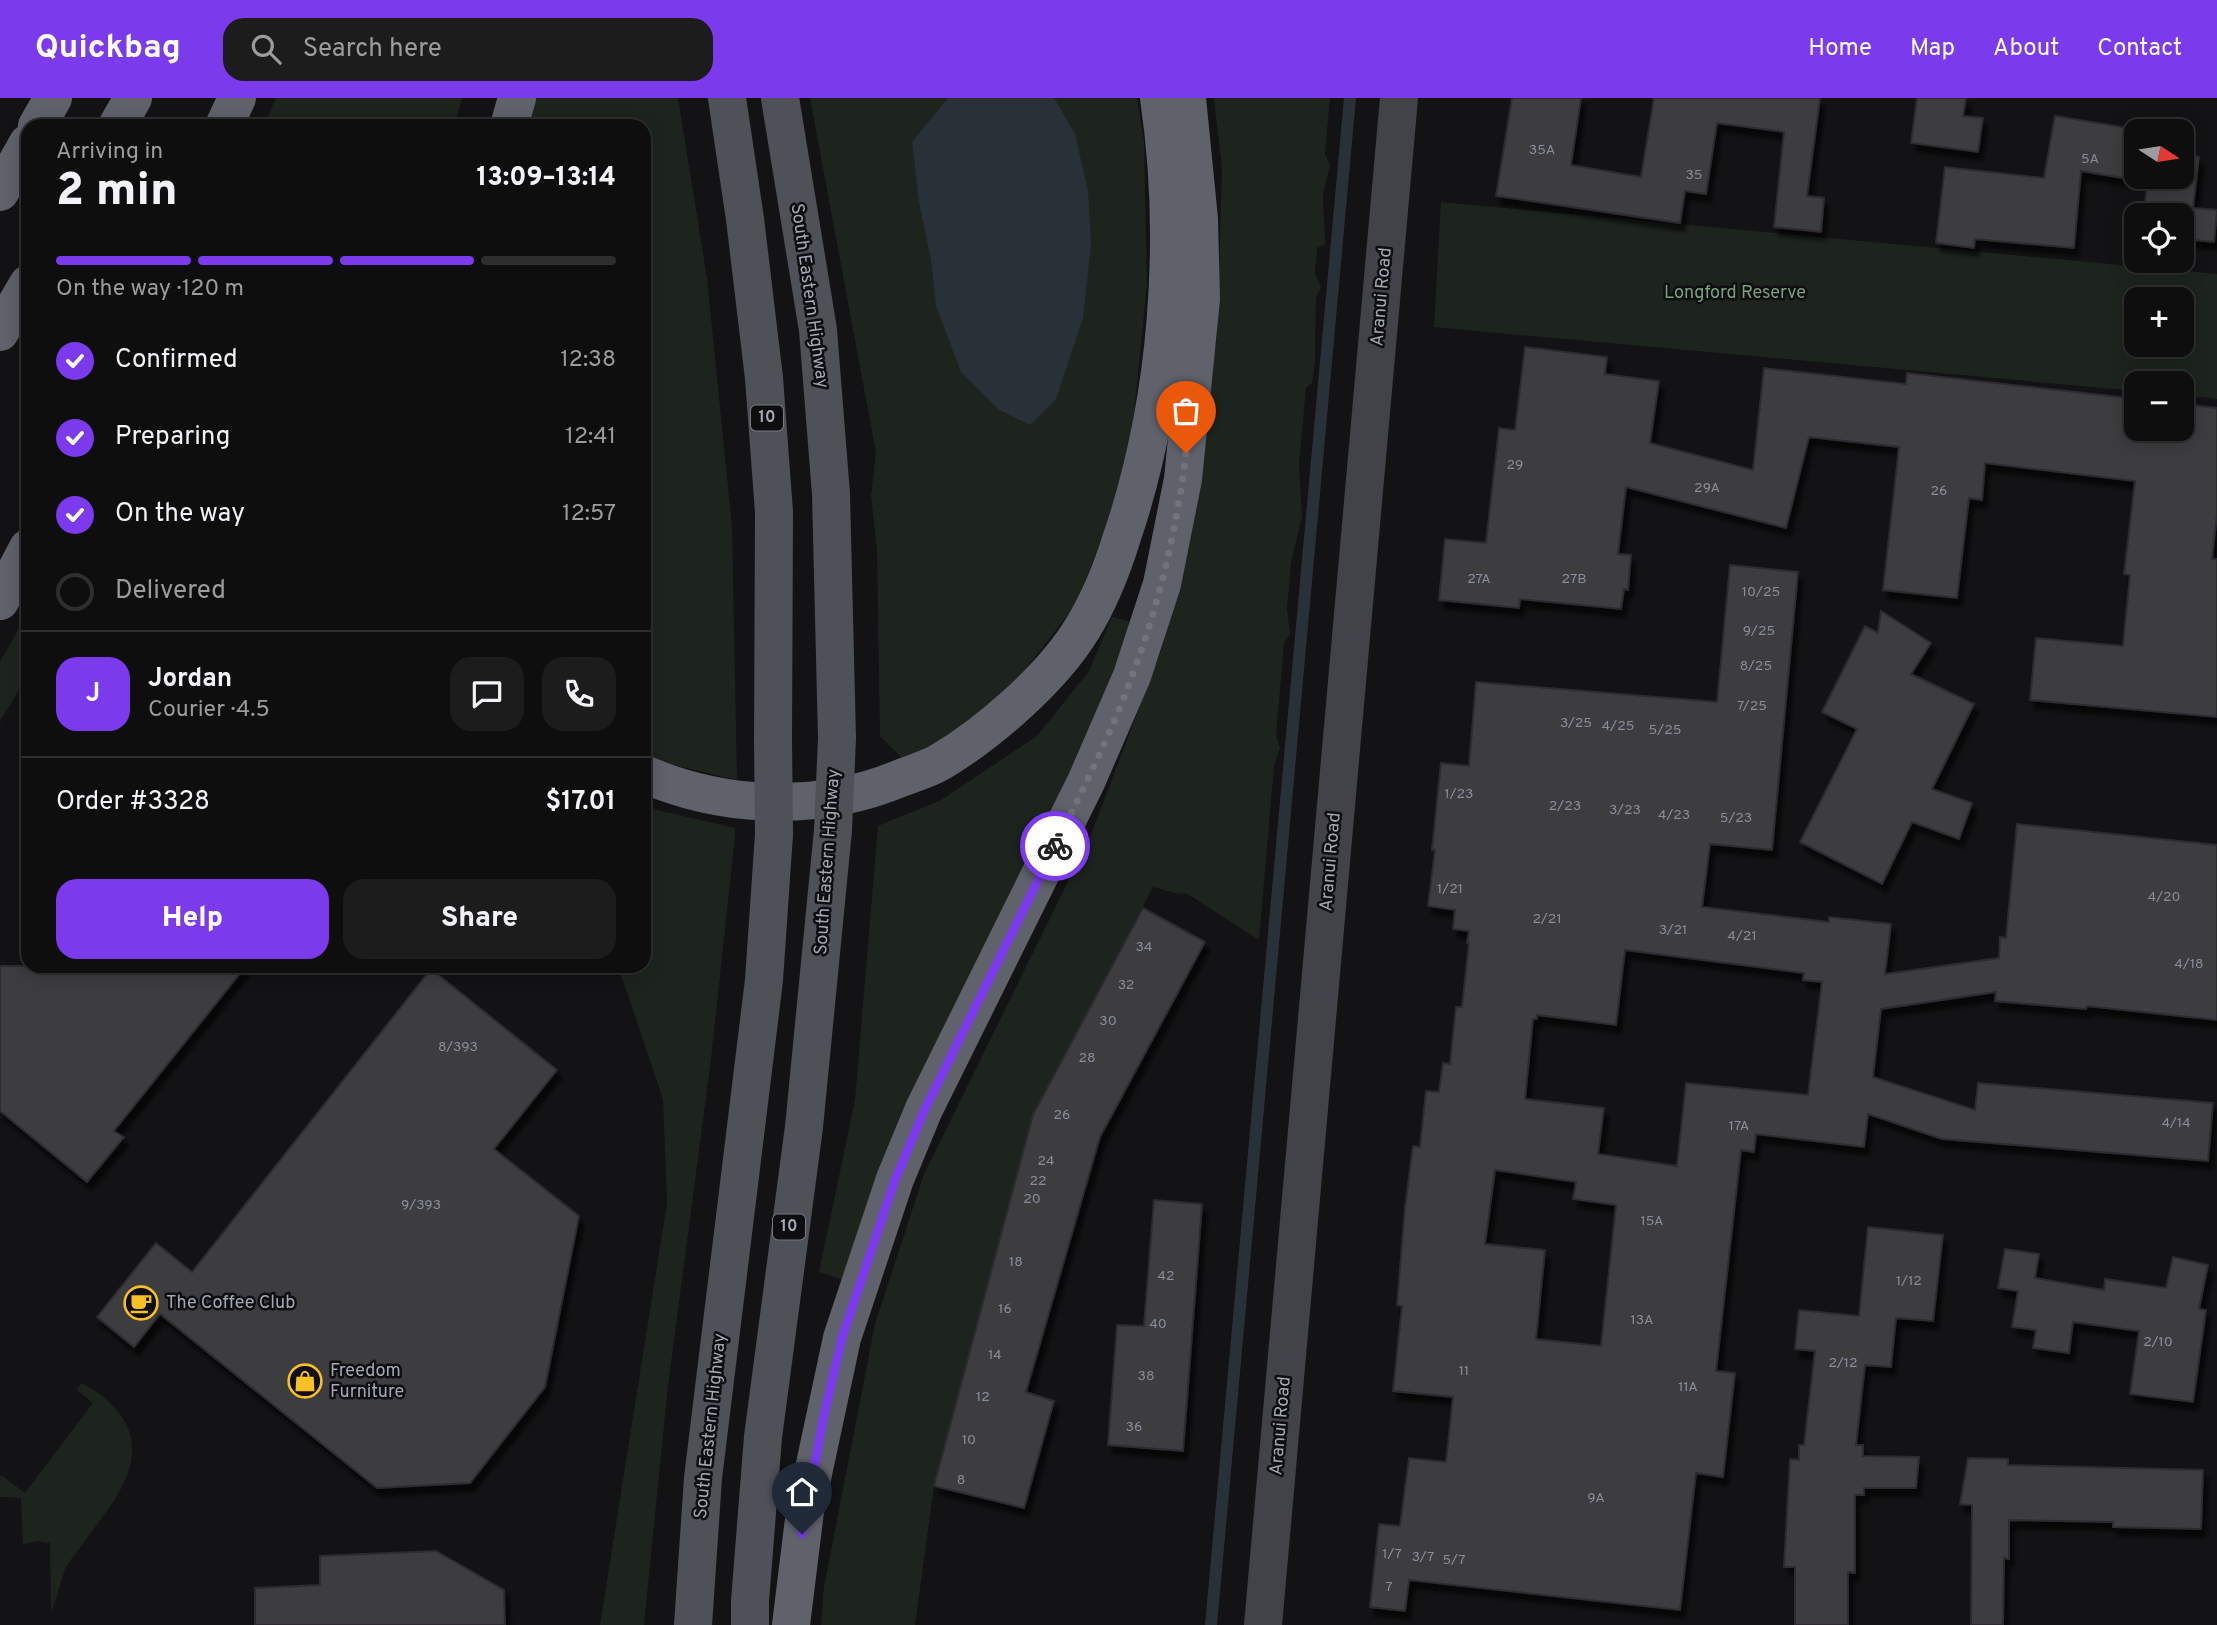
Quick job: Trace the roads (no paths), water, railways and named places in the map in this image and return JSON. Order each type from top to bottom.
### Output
[{"type":"highway","points":[[41,119],[53,98]]},
{"type":"highway","points":[[121,119],[133,98]]},
{"type":"highway","points":[[228,119],[237,98]]},
{"type":"highway","points":[[511,119],[517,98]]},
{"type":"highway","points":[[651,777],[667,784],[736,799],[791,803],[834,799],[877,789],[939,762],[991,726],[1041,681],[1082,630],[1108,579],[1135,498],[1154,409],[1164,320],[1168,225],[1159,98]]},
{"type":"highway","points":[[791,1625],[805,1511],[839,1350],[895,1180],[925,1109],[1086,782],[1132,676],[1162,584],[1183,478],[1201,299],[1199,219],[1187,98]]},
{"type":"highway","points":[[0,192],[21,155]]},
{"type":"highway","points":[[0,332],[21,296]]},
{"type":"highway","points":[[0,601],[21,561]]},
{"type":"main road","name":"South Eastern Highway","points":[[694,1625],[703,1478],[764,981],[774,834],[773,498],[764,378],[746,219],[727,98]]},
{"type":"main road","name":"South Eastern Highway","points":[[750,1625],[763,1437],[805,1115],[833,830],[836,738],[831,494],[818,330],[780,98]]},
{"type":"street","name":"Aranui Road","points":[[1263,1625],[1399,98]]},
{"type":"waterway","points":[[1211,1625],[1350,98]]},
{"type":"place","name":"The Coffee Club","points":[[141,1303]]},
{"type":"place","name":"Freedom Furniture","points":[[305,1381]]},
{"type":"park label","name":"Longford Reserve","points":[[1735,293]]}]
